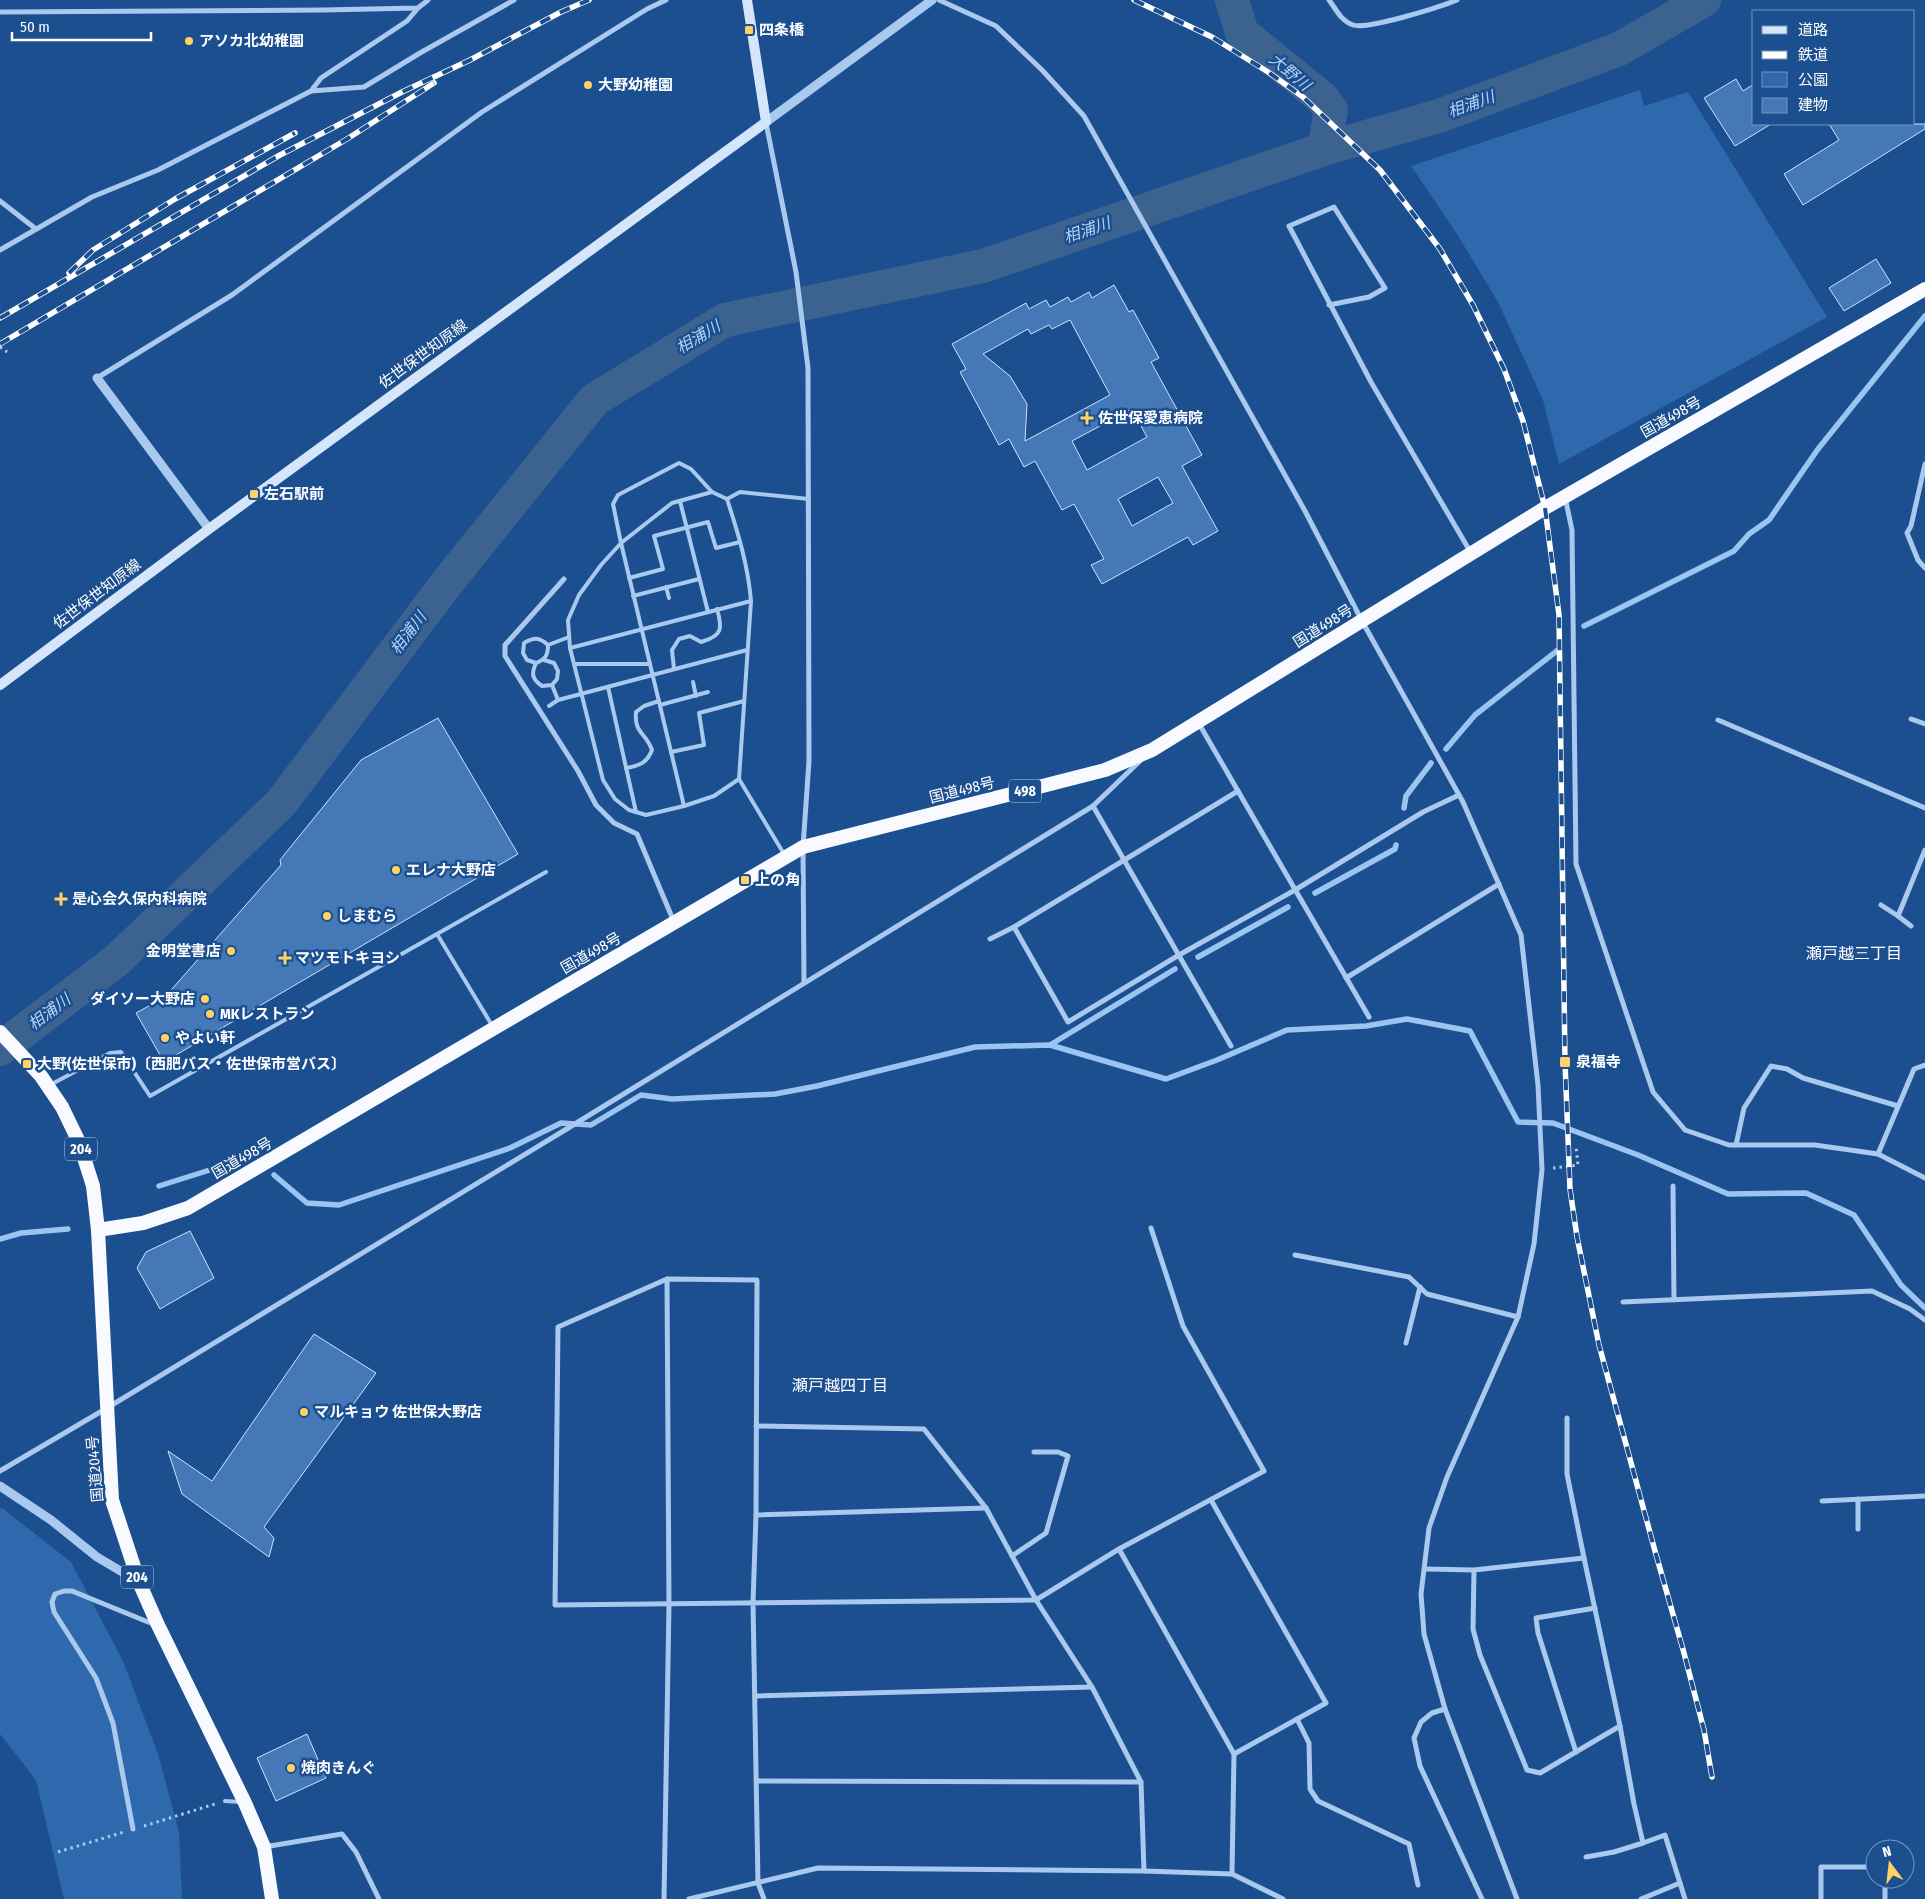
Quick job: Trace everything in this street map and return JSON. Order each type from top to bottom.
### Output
[{"type":"highway","name":"国道498号","points":[[98,1230],[143,1223],[188,1208],[803,847],[1105,770],[1152,750],[1565,497],[1925,289]]},
{"type":"highway","name":"国道204号","points":[[0,1032],[44,1081],[62,1107],[79,1142],[93,1186],[98,1230],[112,1500],[139,1582],[157,1623],[245,1803],[264,1847],[272,1899]]},
{"type":"main road","points":[[747,0],[766,122]]},
{"type":"main road","name":"佐世保世知原線","points":[[0,685],[209,528],[766,122]]},
{"type":"street","points":[[0,250],[92,196],[158,170],[311,91],[322,78],[407,21],[428,0]]},
{"type":"street","points":[[311,91],[364,87],[420,52],[514,0]]},
{"type":"street","points":[[209,528],[97,378],[232,295],[482,112],[647,9],[666,0]]},
{"type":"street","points":[[804,982],[803,847],[809,760],[808,368],[796,272],[766,122],[932,0]]},
{"type":"street","points":[[938,0],[996,26],[1042,70],[1084,116],[1306,510],[1362,621],[1459,795],[1521,935],[1531,1011],[1542,1170],[1534,1244],[1518,1317],[1447,1478],[1429,1528],[1421,1594],[1424,1634],[1445,1708],[1517,1899]]},
{"type":"street","points":[[1330,0],[1343,20],[1354,26],[1371,25],[1442,2],[1457,0]]},
{"type":"street","points":[[0,12],[418,8]]},
{"type":"street","points":[[0,201],[36,229]]},
{"type":"street","points":[[1329,305],[1369,297],[1385,288],[1334,207],[1289,226],[1329,305],[1370,382],[1471,554]]},
{"type":"street","points":[[1925,464],[1911,526],[1907,533],[1918,560],[1925,568]]},
{"type":"street","points":[[1565,497],[1572,530],[1576,864],[1653,1092],[1684,1130],[1729,1145],[1815,1145],[1878,1154],[1925,1178]]},
{"type":"street","points":[[564,579],[505,645],[505,656],[578,771],[596,805],[614,823],[637,834],[674,923]]},
{"type":"street","points":[[1718,720],[1925,808]]},
{"type":"street","points":[[1911,720],[1925,724]]},
{"type":"street","points":[[1198,722],[1369,1017]]},
{"type":"street","points":[[0,1470],[107,1408],[1094,806],[1152,750]]},
{"type":"street","points":[[990,939],[1014,927],[1238,791]]},
{"type":"street","points":[[1014,927],[1068,1022],[1179,955],[1295,890],[1423,812],[1459,795]]},
{"type":"street","points":[[1094,806],[1232,1046]]},
{"type":"street","points":[[1898,916],[1925,850]]},
{"type":"street","points":[[1346,978],[1499,884]]},
{"type":"street","points":[[1881,905],[1911,926]]},
{"type":"street","points":[[1878,1154],[1914,1069],[1925,1065]]},
{"type":"street","points":[[1736,1145],[1744,1108],[1771,1066],[1787,1069],[1803,1078],[1898,1106]]},
{"type":"street","points":[[1673,1186],[1674,1300]]},
{"type":"street","points":[[764,1899],[758,1882],[753,1603],[756,1515],[756,1280],[667,1279],[558,1327],[555,1605],[670,1604],[753,1603],[1036,1600],[1119,1549],[1264,1471],[1182,1326],[1151,1228]]},
{"type":"street","points":[[1295,1255],[1409,1277],[1427,1294],[1518,1317]]},
{"type":"street","points":[[664,1899],[670,1604],[667,1279]]},
{"type":"street","points":[[1406,1343],[1420,1287]]},
{"type":"street","points":[[1623,1302],[1872,1292],[1910,1309],[1925,1320]]},
{"type":"street","points":[[1567,1418],[1567,1474],[1643,1843]]},
{"type":"street","points":[[756,1426],[924,1429],[986,1508],[1036,1600],[1092,1688],[1141,1782],[1144,1871]]},
{"type":"street","points":[[1012,1556],[1046,1533],[1068,1456],[1058,1452],[1034,1452]]},
{"type":"street","points":[[0,1486],[51,1520],[97,1558],[139,1582]]},
{"type":"street","points":[[1822,1501],[1925,1496]]},
{"type":"street","points":[[1858,1499],[1858,1529]]},
{"type":"street","points":[[1211,1500],[1326,1703],[1234,1754]]},
{"type":"street","points":[[756,1515],[986,1508]]},
{"type":"street","points":[[1119,1549],[1234,1754],[1232,1874]]},
{"type":"street","points":[[1425,1569],[1474,1570],[1584,1558]]},
{"type":"street","points":[[1474,1570],[1473,1629],[1480,1655],[1527,1770],[1540,1773],[1620,1726]]},
{"type":"street","points":[[133,1829],[113,1723],[96,1678],[54,1612],[52,1602],[55,1594],[72,1591],[148,1622],[157,1623]]},
{"type":"street","points":[[1576,1752],[1538,1633],[1536,1618],[1595,1608]]},
{"type":"street","points":[[755,1696],[1092,1688]]},
{"type":"street","points":[[1445,1708],[1432,1713],[1422,1722],[1414,1738],[1420,1766],[1482,1899]]},
{"type":"street","points":[[1297,1719],[1309,1743],[1310,1789],[1318,1801],[1409,1844],[1418,1884]]},
{"type":"street","points":[[757,1781],[1141,1782]]},
{"type":"street","points":[[264,1847],[342,1834],[356,1852],[379,1899]]},
{"type":"street","points":[[1586,1857],[1614,1852],[1665,1835],[1686,1899]]},
{"type":"street","points":[[1821,1899],[1821,1867],[1865,1867]]},
{"type":"street","points":[[689,1899],[818,1868],[1144,1871],[1232,1874],[1283,1899]]},
{"type":"street","points":[[1641,1899],[1680,1883]]},
{"type":"lane","points":[[684,806],[620,542],[613,504],[618,495],[679,463],[692,469],[712,492],[727,499],[740,542],[748,574],[750,600],[739,779],[786,857]]},
{"type":"lane","points":[[712,492],[672,503],[620,542],[579,595],[568,620],[570,648],[603,780],[615,799],[629,810],[646,815],[684,806],[714,796],[739,779]]},
{"type":"lane","points":[[727,499],[740,492],[809,499]]},
{"type":"lane","points":[[680,501],[708,612]]},
{"type":"lane","points":[[629,578],[663,569],[654,536],[708,522],[716,548],[740,542]]},
{"type":"lane","points":[[633,596],[699,579]]},
{"type":"lane","points":[[666,587],[669,598]]},
{"type":"lane","points":[[570,648],[750,600]]},
{"type":"lane","points":[[674,670],[672,650],[679,639],[690,636],[702,642],[714,639],[720,631],[717,609]]},
{"type":"lane","points":[[548,645],[569,637]]},
{"type":"lane","points":[[536,664],[527,660],[522,653],[524,643],[532,638],[541,639],[548,645],[548,654],[544,660],[536,664],[532,672],[534,681],[542,686],[552,685],[557,679],[558,671],[554,664],[544,660]]},
{"type":"lane","points":[[549,706],[558,700],[747,650]]},
{"type":"lane","points":[[574,664],[650,664]]},
{"type":"lane","points":[[693,682],[696,696]]},
{"type":"lane","points":[[552,685],[558,700]]},
{"type":"lane","points":[[608,687],[636,812]]},
{"type":"lane","points":[[626,768],[638,767],[648,760],[652,750],[648,739],[638,731],[635,720],[636,712],[644,706],[708,692]]},
{"type":"lane","points":[[671,752],[704,745],[699,713],[744,701]]},
{"type":"lane","points":[[44,1081],[110,1053],[121,1052],[150,1096],[546,872]]},
{"type":"lane","points":[[437,934],[494,1029]]},
{"type":"lane","points":[[225,1801],[245,1803]]},
{"type":"path","points":[[0,347],[7,352]]},
{"type":"path","points":[[1542,1170],[1578,1165],[1576,1147]]},
{"type":"path","points":[[58,1852],[225,1801]]},
{"type":"green space","points":[[1640,90],[1644,106],[1688,92],[1827,317],[1559,464],[1543,400],[1498,302],[1457,234],[1411,166]]},
{"type":"green space","points":[[2,1508],[71,1562],[123,1661],[158,1754],[179,1832],[182,1899],[64,1899],[36,1780],[0,1734],[0,1509]]},
{"type":"building","points":[[1736,79],[1743,91],[1752,85],[1752,125],[1769,125],[1735,146],[1704,98]]},
{"type":"building","points":[[1925,124],[1925,129],[1803,205],[1784,174],[1839,140],[1830,125]]},
{"type":"building","points":[[1876,259],[1891,283],[1844,311],[1829,288]]},
{"type":"building","points":[[1114,285],[1129,312],[1133,310],[1159,358],[1151,362],[1202,455],[1182,466],[1218,531],[1193,545],[1188,537],[1102,584],[1091,565],[1104,559],[1074,504],[1062,510],[1035,461],[1024,467],[1009,439],[999,445],[960,372],[966,369],[952,344],[1026,303],[1029,309],[1046,300],[1050,307],[1068,297],[1071,302],[1089,292],[1092,298]],"holes":[[[1070,320],[1110,395],[1025,441],[1027,404],[1010,376],[983,354],[1028,329],[1031,334],[1049,325],[1052,329]],[[1132,409],[1147,437],[1087,470],[1072,441]],[[1158,477],[1173,503],[1132,526],[1118,499]]]},
{"type":"building","points":[[438,718],[518,854],[164,1062],[136,1013],[165,997],[281,865],[280,860],[361,760]]},
{"type":"building","points":[[190,1231],[214,1278],[160,1309],[137,1268],[146,1252]]},
{"type":"building","name":"マルキョウ 佐世保大野店","points":[[314,1334],[376,1373],[264,1527],[274,1538],[269,1557],[182,1494],[168,1451],[212,1481]]},
{"type":"building","name":"焼肉きんぐ","points":[[307,1734],[326,1778],[276,1801],[257,1758]]},
{"type":"waterway","name":"大野川","points":[[1232,0],[1242,33],[1322,98],[1331,110],[1324,149]]},
{"type":"waterway","name":"相浦川","points":[[0,1049],[117,960],[281,803],[446,584],[594,400],[725,320],[983,266],[1324,149],[1439,116],[1619,49],[1704,0]]},
{"type":"waterway","points":[[1584,626],[1734,551],[1749,534],[1769,520],[1818,449],[1925,316]]},
{"type":"waterway","points":[[1446,749],[1475,715],[1558,650]]},
{"type":"waterway","points":[[1404,808],[1406,796],[1431,763]]},
{"type":"waterway","points":[[1315,893],[1395,849],[1396,845]]},
{"type":"waterway","points":[[1198,957],[1288,907]]},
{"type":"waterway","points":[[1050,1045],[1175,969]]},
{"type":"waterway","points":[[274,1175],[307,1203],[339,1205],[510,1148],[561,1123],[591,1125],[641,1095],[672,1099],[775,1094],[817,1086],[975,1047],[1050,1045],[1166,1079],[1217,1060],[1287,1030],[1366,1026],[1407,1019],[1470,1031],[1518,1122],[1553,1123],[1638,1155],[1728,1194],[1806,1193],[1854,1215],[1901,1285],[1925,1308]]},
{"type":"waterway","points":[[159,1186],[216,1168]]},
{"type":"waterway","points":[[0,1239],[21,1233],[68,1229]]},
{"type":"railway","points":[[0,318],[280,155],[402,92],[470,60],[561,12],[589,0]]},
{"type":"railway","points":[[1134,0],[1212,37],[1268,72],[1303,97],[1380,170],[1440,249],[1473,305],[1504,369],[1523,421],[1545,508],[1559,615],[1565,1062],[1570,1189],[1577,1237],[1599,1345],[1684,1653],[1704,1730],[1712,1777]]},
{"type":"railway","points":[[0,344],[347,139],[434,83]]},
{"type":"railway","points":[[69,273],[93,250],[175,199],[295,133]]},
{"type":"place","name":"四条橋","points":[[749,30]]},
{"type":"place","name":"アソカ北幼稚園","points":[[189,41]]},
{"type":"place","name":"大野幼稚園","points":[[588,85]]},
{"type":"place","name":"佐世保愛恵病院","points":[[1087,418]]},
{"type":"place","name":"左石駅前","points":[[254,494]]},
{"type":"place","name":"エレナ大野店","points":[[396,870]]},
{"type":"place","name":"上の角","points":[[745,880]]},
{"type":"place","name":"是心会久保内科病院","points":[[61,899]]},
{"type":"place","name":"しまむら","points":[[327,916]]},
{"type":"place","name":"金明堂書店","points":[[231,951]]},
{"type":"place","name":"マツモトキヨシ","points":[[285,958]]},
{"type":"place","name":"ダイソー大野店","points":[[205,999]]},
{"type":"place","name":"MKレストラン","points":[[210,1014]]},
{"type":"place","name":"やよい軒","points":[[165,1038]]},
{"type":"place","name":"泉福寺","points":[[1565,1062]]},
{"type":"place","name":"大野(佐世保市)〔西肥バス・佐世保市営バス〕","points":[[27,1064]]},
{"type":"place","name":"マルキョウ 佐世保大野店","points":[[304,1412]]},
{"type":"place","name":"焼肉きんぐ","points":[[291,1768]]},
{"type":"district","name":"瀬戸越三丁目","points":[[1854,953]]},
{"type":"district","name":"瀬戸越四丁目","points":[[840,1385]]}]
